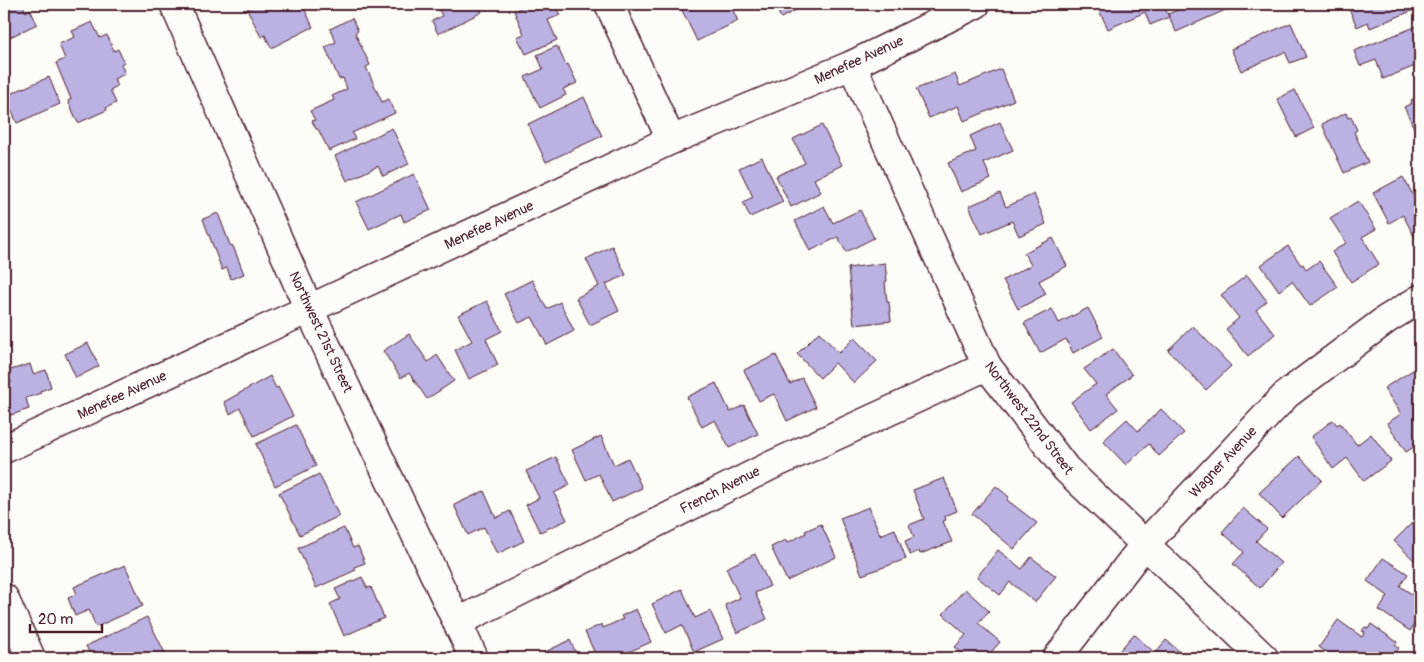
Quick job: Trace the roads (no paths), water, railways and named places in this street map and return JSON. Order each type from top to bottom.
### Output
[{"type":"street","name":"Northwest 21st Street","points":[[174,4],[309,309],[474,658]]},
{"type":"street","points":[[609,4],[671,140]]},
{"type":"street","name":"Menefee Avenue","points":[[4,449],[671,140],[852,65],[976,4]]},
{"type":"street","name":"Northwest 22nd Street","points":[[852,65],[987,366],[1066,469],[1264,658]]},
{"type":"street","name":"Wagner Avenue","points":[[1057,658],[1144,545],[1287,394],[1387,319],[1420,299]]},
{"type":"street","name":"French Avenue","points":[[458,622],[770,466],[987,366]]},
{"type":"street","points":[[4,598],[31,658]]}]
